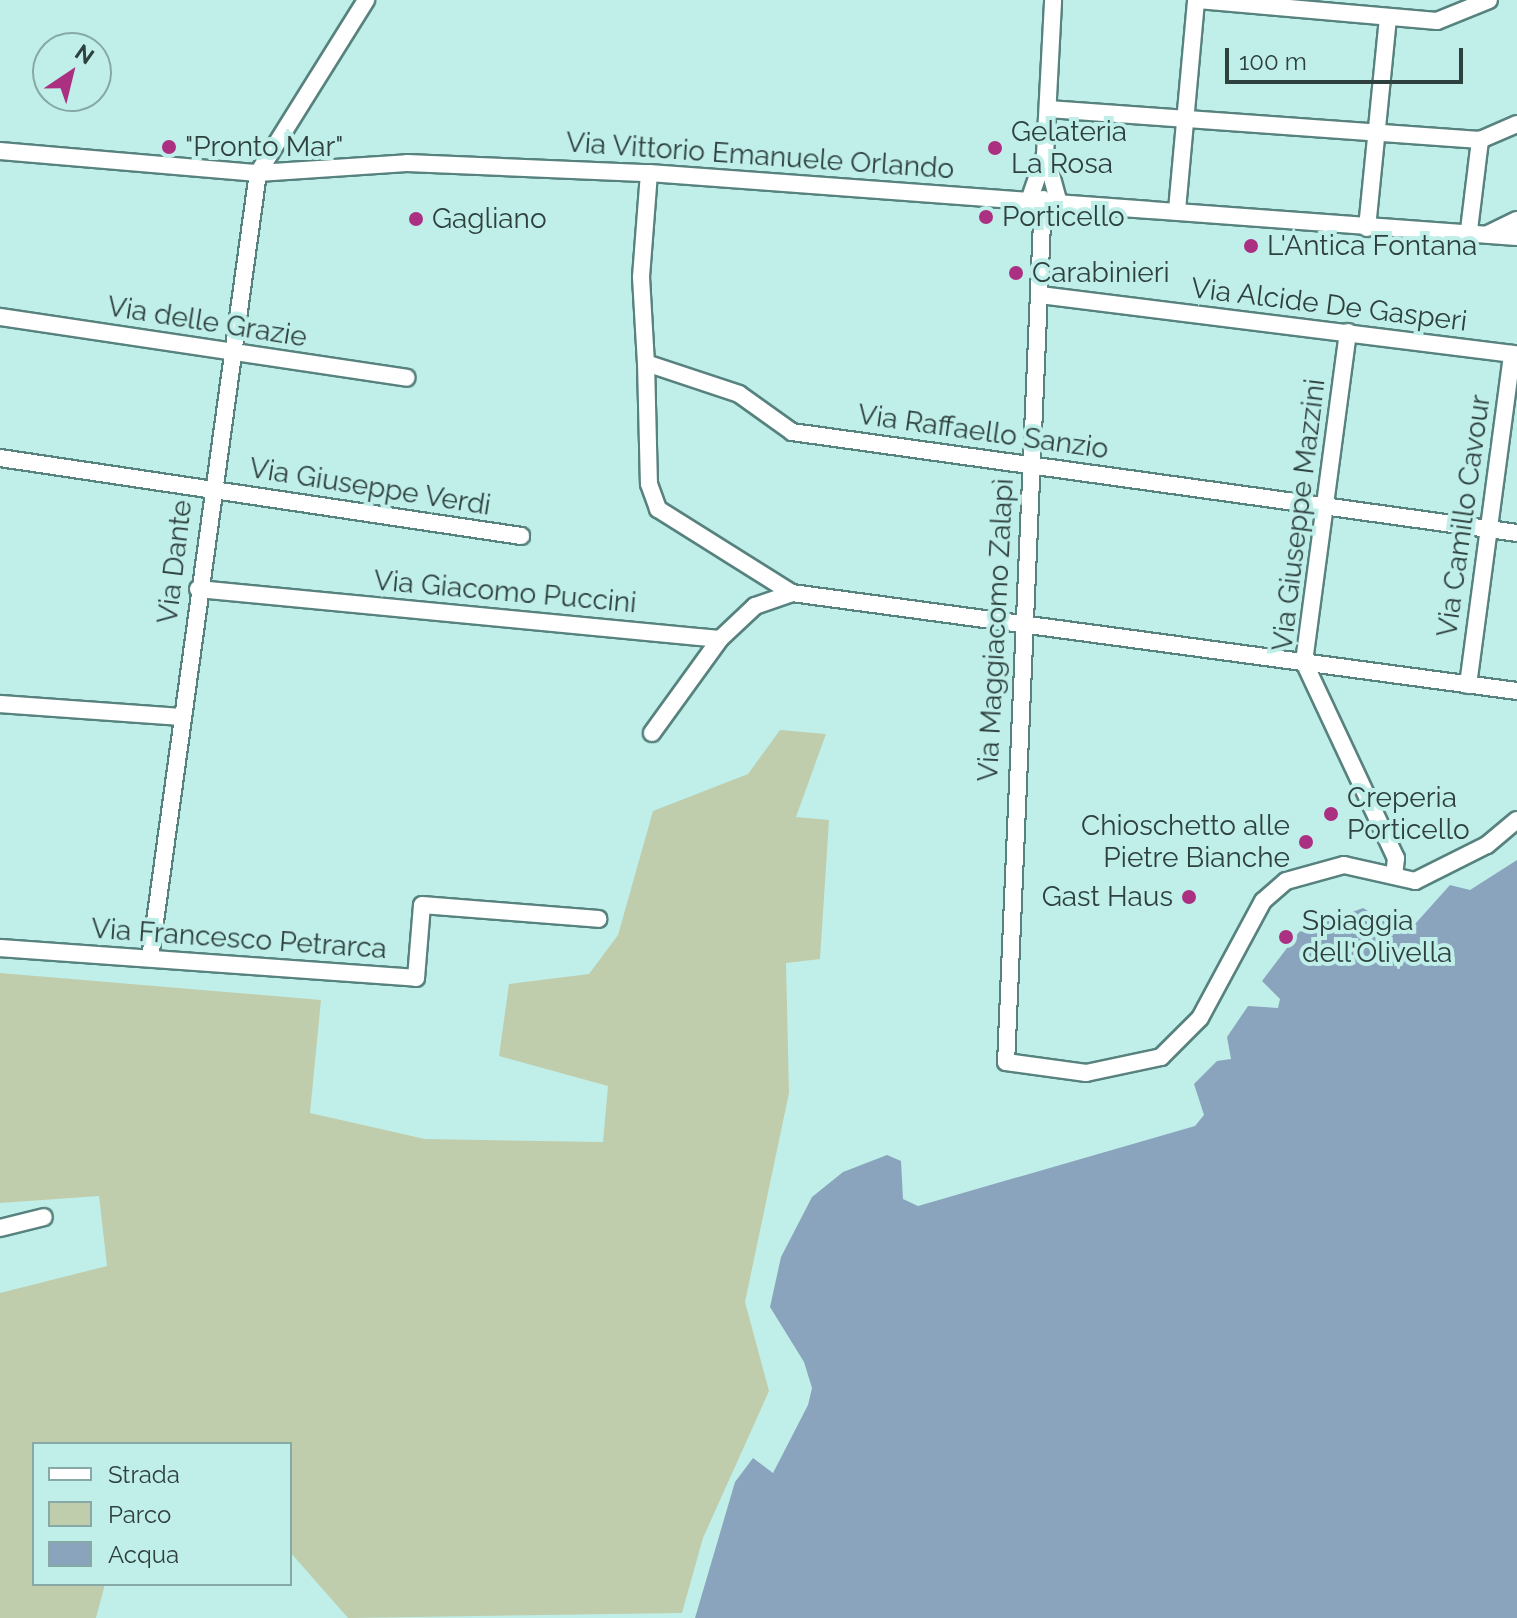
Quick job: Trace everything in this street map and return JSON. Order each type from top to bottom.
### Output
[{"type":"street","points":[[258,173],[366,0]]},
{"type":"street","points":[[1044,199],[1053,0]]},
{"type":"street","points":[[1177,210],[1197,0],[1437,21],[1489,0]]},
{"type":"street","points":[[1367,228],[1388,17]]},
{"type":"street","points":[[1048,109],[1480,140],[1517,124]]},
{"type":"street","points":[[1480,140],[1475,237],[1517,220]]},
{"type":"street","name":"Via Vittorio Emanuele Orlando","points":[[0,151],[258,173],[407,163],[649,173],[1044,199],[1475,237],[1517,237]]},
{"type":"street","points":[[1044,199],[1045,155]]},
{"type":"street","name":"Via Dante","points":[[150,958],[229,350],[258,173]]},
{"type":"street","points":[[649,173],[641,277],[649,484],[658,509],[792,593],[1517,691]]},
{"type":"street","name":"Via Maggiacomo Zalapì","points":[[1044,199],[1022,625],[1006,1062],[1086,1073],[1146,1064],[1187,1035],[1263,901],[1286,881],[1344,865],[1394,876]]},
{"type":"street","name":"Via Alcide De Gasperi","points":[[1040,295],[1514,354]]},
{"type":"street","name":"Via delle Grazie","points":[[0,317],[406,378]]},
{"type":"street","name":"Via Giuseppe Mazzini","points":[[1348,332],[1304,662],[1396,858],[1394,876]]},
{"type":"street","name":"Via Camillo Cavour","points":[[1468,685],[1514,354]]},
{"type":"street","name":"Via Raffaello Sanzio","points":[[646,363],[739,394],[792,432],[1517,533]]},
{"type":"street","name":"Via Giuseppe Verdi","points":[[0,458],[521,536]]},
{"type":"street","name":"Via Giacomo Puccini","points":[[198,589],[720,639]]},
{"type":"street","points":[[652,733],[720,639],[755,606],[792,593]]},
{"type":"street","points":[[0,704],[181,717]]},
{"type":"street","points":[[1394,876],[1415,881],[1487,845],[1517,820]]},
{"type":"street","name":"Via Francesco Petrarca","points":[[0,948],[416,978],[422,905],[598,919]]},
{"type":"street","points":[[0,1228],[44,1217]]},
{"type":"green space","points":[[780,730],[826,734],[796,817],[829,820],[820,959],[786,963],[789,1093],[745,1302],[769,1391],[703,1538],[682,1613],[348,1618],[292,1554],[292,1442],[32,1442],[32,1586],[104,1586],[96,1618],[0,1618],[0,1293],[107,1266],[99,1196],[0,1203],[0,973],[321,1000],[310,1113],[425,1139],[603,1142],[608,1086],[499,1056],[509,984],[589,974],[618,935],[653,811],[748,774]]},
{"type":"water","points":[[1517,860],[1517,1618],[695,1618],[735,1482],[753,1458],[773,1473],[808,1405],[812,1388],[804,1362],[770,1307],[781,1257],[812,1197],[843,1172],[887,1155],[901,1161],[903,1199],[918,1206],[1195,1126],[1204,1115],[1194,1084],[1217,1061],[1231,1059],[1227,1037],[1248,1006],[1278,1008],[1280,999],[1262,981],[1299,932],[1363,908],[1406,934],[1450,885],[1470,890]]},
{"type":"place","name":"\"Pronto Mar\"","points":[[169,147]]},
{"type":"place","name":"Gelateria La Rosa","points":[[995,148]]},
{"type":"place","name":"Porticello","points":[[986,217]]},
{"type":"place","name":"Gagliano","points":[[416,219]]},
{"type":"place","name":"L'Antica Fontana","points":[[1251,246]]},
{"type":"place","name":"Carabinieri","points":[[1016,273]]},
{"type":"place","name":"Creperia Porticello","points":[[1331,814]]},
{"type":"place","name":"Chioschetto alle Pietre Bianche","points":[[1306,842]]},
{"type":"place","name":"Gast Haus","points":[[1189,897]]},
{"type":"place","name":"Spiaggia dell'Olivella","points":[[1286,937]]}]
